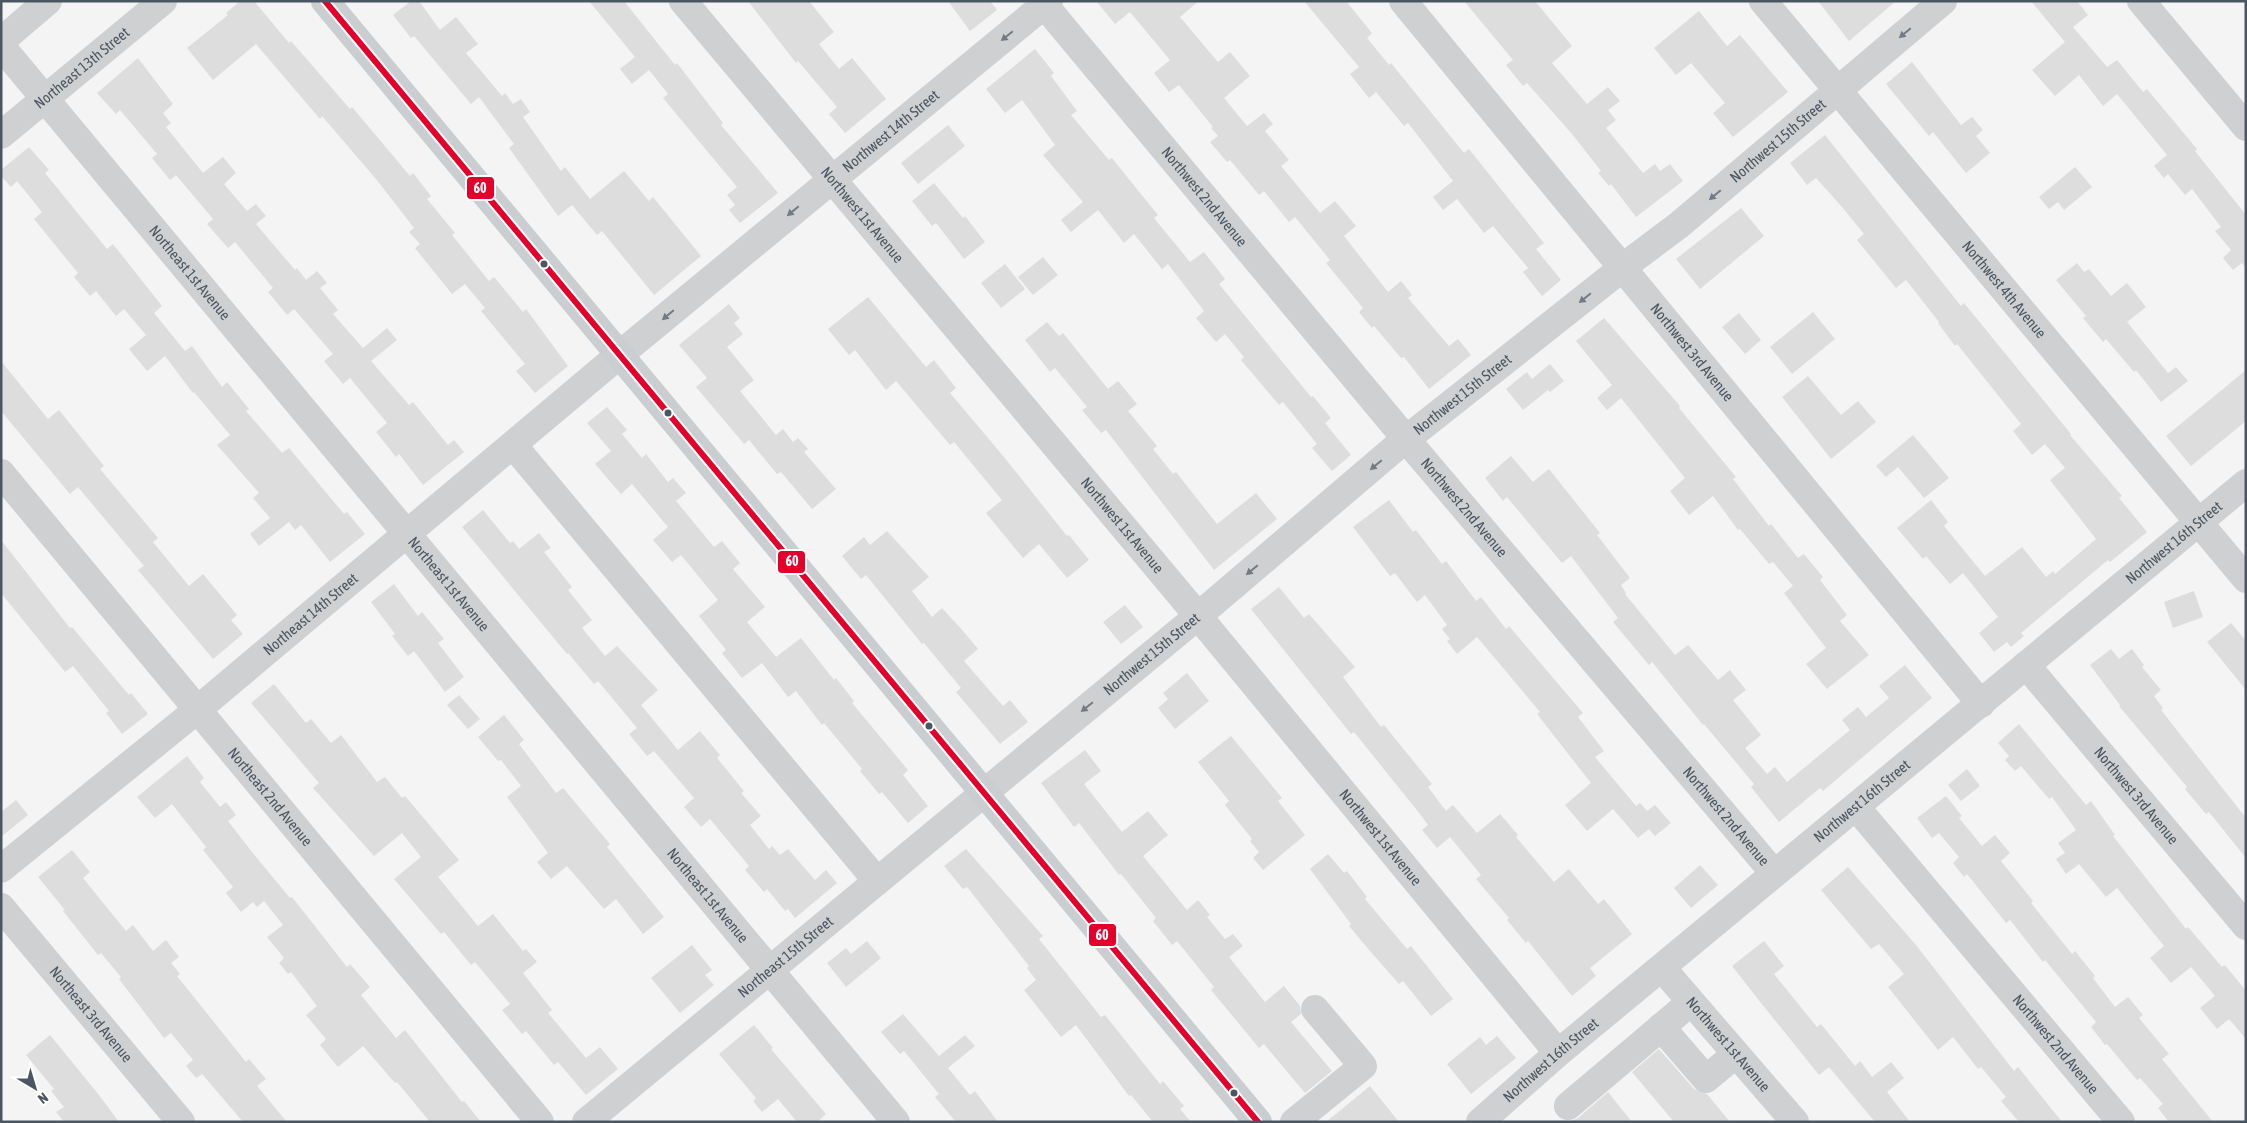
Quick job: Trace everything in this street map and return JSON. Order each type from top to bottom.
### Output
[{"type":"main road","points":[[325,1],[618,356],[984,791],[1258,1122]]},
{"type":"street","points":[[1,41],[48,1]]},
{"type":"street","name":"Northeast 13th Street","points":[[1,135],[163,1]]},
{"type":"street","name":"Northwest 1st Avenue","points":[[683,1],[1198,616],[1558,1053]]},
{"type":"street","name":"Northwest 3rd Avenue","points":[[1403,1],[1981,704]]},
{"type":"street","name":"Northwest 4th Avenue","points":[[1763,1],[2246,579]]},
{"type":"street","name":"Northwest 15th Street","points":[[984,791],[1198,616],[1395,448],[1408,440],[1623,267],[1679,225],[1943,1]]},
{"type":"street","points":[[2141,1],[2246,127]]},
{"type":"street","name":"Northwest 14th Street","points":[[618,356],[1045,3]]},
{"type":"street","name":"Northwest 2nd Avenue","points":[[1045,3],[1408,440],[1774,873]]},
{"type":"street","name":"Northeast 1st Avenue","points":[[1,46],[896,1122]]},
{"type":"street","name":"Northeast 14th Street","points":[[1,870],[197,710],[618,356]]},
{"type":"street","points":[[513,444],[876,881]]},
{"type":"street","name":"Northeast 2nd Avenue","points":[[1,472],[540,1122]]},
{"type":"street","name":"Northwest 16th Street","points":[[1480,1122],[1558,1053],[2246,483]]},
{"type":"street","name":"Northwest 3rd Avenue","points":[[2026,665],[2246,926]]},
{"type":"street","name":"Northeast 15th Street","points":[[586,1122],[984,791]]},
{"type":"street","name":"Northwest 2nd Avenue","points":[[1856,806],[2121,1122]]},
{"type":"street","name":"Northeast 3rd Avenue","points":[[1,907],[181,1122]]},
{"type":"street","name":"Northwest 1st Avenue","points":[[1662,968],[1795,1122]]},
{"type":"street","points":[[1568,1106],[1691,1002]]},
{"type":"street","points":[[1294,1122],[1363,1066],[1315,1009]]},
{"type":"street","points":[[1661,1027],[1706,1079],[1736,1054]]},
{"type":"building","points":[[240,1],[254,1],[289,43],[291,41],[350,109],[352,107],[410,176],[413,173],[431,196],[427,199],[455,233],[452,235],[489,281],[494,277],[523,312],[526,309],[568,366],[535,393],[516,371],[525,364],[481,311],[485,308],[465,284],[452,294],[415,248],[420,244],[409,232],[414,228],[376,179],[322,116],[320,119],[256,44],[213,80],[187,48],[228,15],[226,13]]},
{"type":"building","points":[[411,1],[419,1],[440,30],[456,17],[478,44],[466,53],[502,96],[505,93],[513,104],[521,99],[530,112],[523,117],[561,171],[565,167],[590,199],[624,171],[649,201],[653,197],[701,256],[654,295],[602,231],[597,235],[572,205],[558,216],[509,148],[514,144],[479,97],[471,104],[414,36],[411,38],[393,15]]},
{"type":"building","points":[[589,1],[624,1],[675,65],[677,63],[723,123],[721,125],[778,193],[740,223],[729,210],[735,205],[727,195],[737,187],[663,98],[668,94],[649,70],[632,84],[620,69],[635,57]]},
{"type":"building","points":[[748,1],[809,1],[834,32],[819,44],[839,69],[852,58],[886,99],[845,133],[829,114],[837,107],[798,61],[796,63]]},
{"type":"building","points":[[948,1],[990,1],[997,10],[970,31]]},
{"type":"building","points":[[1096,1],[1199,1],[1180,17],[1218,62],[1230,52],[1250,76],[1224,98],[1247,126],[1264,113],[1273,124],[1265,131],[1289,160],[1281,166],[1320,213],[1335,201],[1356,226],[1344,236],[1388,292],[1401,281],[1412,295],[1408,298],[1449,346],[1458,339],[1471,355],[1429,389],[1404,357],[1401,358],[1374,326],[1372,328],[1359,312],[1363,308],[1326,263],[1330,260],[1295,217],[1289,222],[1264,191],[1259,195],[1230,160],[1227,162],[1210,142],[1218,136],[1211,128],[1213,127],[1179,85],[1169,92],[1154,73],[1170,60],[1130,12],[1115,24]]},
{"type":"building","points":[[1304,1],[1346,1],[1372,33],[1367,38],[1389,65],[1391,63],[1464,153],[1469,149],[1544,243],[1536,249],[1561,280],[1542,296],[1523,272],[1528,268],[1493,226],[1484,233],[1457,199],[1443,210],[1433,197],[1453,181],[1408,123],[1404,126],[1376,92],[1369,98],[1350,74],[1359,67]]},
{"type":"building","points":[[1464,1],[1535,1],[1572,46],[1552,63],[1587,104],[1608,87],[1620,101],[1608,110],[1616,120],[1606,128],[1643,173],[1655,164],[1660,171],[1670,164],[1683,181],[1636,217],[1611,184],[1609,186],[1598,173],[1601,171],[1572,134],[1527,83],[1523,86],[1506,65],[1513,60]]},
{"type":"building","points":[[1818,1],[1896,1],[1849,41]]},
{"type":"building","points":[[2031,1],[2077,1],[2088,15],[2073,27],[2107,67],[2117,60],[2143,92],[2147,89],[2197,149],[2195,151],[2246,215],[2246,268],[2242,263],[2233,270],[2223,258],[2231,250],[2215,231],[2221,227],[2192,189],[2185,195],[2168,174],[2164,178],[2154,166],[2167,155],[2117,94],[2103,106],[2079,75],[2055,96],[2032,70],[2065,42]]},
{"type":"building","points":[[1699,11],[1727,46],[1740,35],[1788,92],[1733,137],[1713,113],[1725,103],[1691,63],[1676,75],[1654,48]]},
{"type":"building","points":[[1035,49],[1054,73],[1051,76],[1077,111],[1071,115],[1109,160],[1112,158],[1158,215],[1154,218],[1190,262],[1204,252],[1225,279],[1219,284],[1311,397],[1313,396],[1331,418],[1325,423],[1351,455],[1332,471],[1312,448],[1317,444],[1283,402],[1279,405],[1241,360],[1244,357],[1225,334],[1216,342],[1196,318],[1204,311],[1168,264],[1162,269],[1134,234],[1124,243],[1098,210],[1071,232],[1061,220],[1083,202],[1043,155],[1055,145],[1022,100],[1005,113],[986,89]]},
{"type":"building","points":[[138,58],[173,104],[163,113],[171,123],[166,127],[203,173],[223,157],[236,173],[224,184],[247,211],[256,204],[266,216],[256,224],[295,270],[297,268],[306,280],[317,271],[327,283],[320,288],[338,310],[333,314],[363,348],[387,328],[397,340],[371,361],[409,405],[413,402],[448,445],[454,440],[464,452],[423,485],[399,454],[396,457],[376,432],[387,423],[350,378],[343,384],[324,361],[333,354],[294,309],[287,315],[268,292],[273,288],[235,242],[228,248],[207,224],[213,219],[176,175],[170,180],[152,158],[157,154],[120,110],[116,114],[97,93]]},
{"type":"building","points":[[1912,62],[1961,125],[1972,117],[1983,130],[1976,136],[1990,153],[1966,173],[1933,132],[1929,136],[1886,84]]},
{"type":"building","points":[[948,125],[965,146],[918,184],[901,163]]},
{"type":"building","points":[[1825,135],[1961,306],[1964,303],[2070,435],[2122,496],[2119,498],[2147,532],[2110,562],[2108,560],[2021,633],[2024,636],[2011,647],[2007,642],[1994,652],[1979,633],[1998,617],[1963,573],[1950,584],[1926,556],[1923,559],[1897,528],[1931,500],[1948,522],[1944,526],[1985,576],[2022,547],[2046,577],[2053,571],[2055,574],[2096,539],[2050,480],[2065,468],[2045,444],[2032,455],[2013,431],[2021,424],[1957,344],[1955,346],[1906,280],[1896,288],[1857,240],[1864,234],[1842,207],[1816,178],[1807,185],[1790,163]]},
{"type":"building","points":[[29,147],[49,170],[45,173],[107,249],[113,244],[162,306],[154,313],[185,351],[192,346],[222,387],[227,382],[249,409],[246,411],[282,453],[289,448],[344,514],[347,512],[365,534],[330,562],[301,525],[295,530],[289,522],[259,546],[250,534],[270,518],[253,498],[259,493],[217,445],[230,435],[193,393],[165,356],[147,371],[129,349],[146,335],[124,309],[116,316],[96,291],[90,296],[74,277],[78,273],[34,219],[42,212],[17,181],[11,187],[1,176],[1,170]]},
{"type":"building","points":[[2075,167],[2092,187],[2064,210],[2058,202],[2049,209],[2039,197]]},
{"type":"building","points":[[934,183],[963,218],[965,216],[985,242],[964,259],[936,223],[932,226],[912,201]]},
{"type":"building","points":[[1741,208],[1764,236],[1700,289],[1676,259]]},
{"type":"building","points":[[1043,257],[1058,275],[1033,295],[1018,277]]},
{"type":"building","points":[[2077,263],[2084,272],[2089,269],[2111,296],[2127,283],[2146,307],[2127,322],[2168,373],[2176,367],[2188,381],[2161,402],[2136,370],[2134,372],[2106,339],[2103,342],[2083,318],[2086,316],[2056,280]]},
{"type":"building","points":[[1005,264],[1025,289],[1001,308],[981,283]]},
{"type":"building","points":[[868,297],[926,367],[934,360],[956,388],[950,393],[1067,536],[1069,535],[1089,560],[1067,578],[1039,544],[1023,558],[986,513],[1002,500],[954,442],[950,445],[896,381],[886,390],[855,350],[849,355],[828,329]]},
{"type":"building","points":[[729,304],[740,318],[734,323],[743,334],[727,347],[754,380],[740,391],[776,435],[783,429],[793,442],[798,438],[808,449],[804,452],[836,489],[812,509],[781,472],[777,474],[749,440],[744,444],[696,387],[707,378],[679,345]]},
{"type":"building","points":[[1813,312],[1835,339],[1792,374],[1770,347]]},
{"type":"building","points":[[1739,313],[1761,340],[1745,354],[1722,327]]},
{"type":"building","points":[[1604,318],[1680,406],[1679,408],[1736,477],[1733,479],[1769,526],[1771,524],[1798,558],[1804,554],[1823,577],[1820,580],[1847,615],[1840,621],[1869,655],[1827,689],[1806,664],[1826,648],[1784,593],[1793,586],[1773,562],[1769,564],[1740,529],[1738,530],[1713,496],[1689,515],[1670,491],[1685,478],[1621,398],[1607,410],[1597,398],[1612,385],[1576,341]]},
{"type":"building","points":[[1047,322],[1059,336],[1063,333],[1108,389],[1118,381],[1137,404],[1128,411],[1157,446],[1153,449],[1173,474],[1176,472],[1217,524],[1256,493],[1277,519],[1214,570],[1106,430],[1101,433],[1082,410],[1087,407],[1055,368],[1050,372],[1025,340]]},
{"type":"building","points":[[1,361],[48,419],[59,410],[104,466],[100,469],[158,538],[153,542],[189,586],[203,574],[237,615],[231,620],[243,634],[213,659],[138,570],[144,566],[78,487],[70,494],[1,411]]},
{"type":"building","points":[[1550,364],[1564,381],[1550,392],[1548,390],[1523,410],[1506,389],[1527,372],[1532,379]]},
{"type":"building","points":[[2246,370],[2246,421],[2191,466],[2166,436]]},
{"type":"building","points":[[1808,376],[1841,415],[1858,401],[1876,422],[1831,459],[1782,397]]},
{"type":"building","points":[[607,407],[627,430],[622,434],[642,458],[646,454],[668,482],[673,478],[686,493],[676,501],[714,547],[722,541],[740,563],[733,569],[765,607],[747,622],[776,657],[801,638],[834,680],[836,678],[854,701],[852,703],[908,770],[903,775],[928,806],[908,823],[882,792],[879,794],[860,771],[862,769],[824,723],[822,725],[796,691],[788,697],[762,663],[742,678],[722,653],[726,650],[699,616],[718,600],[681,555],[672,562],[653,540],[668,527],[632,484],[621,494],[595,464],[611,451],[587,423]]},
{"type":"building","points":[[1913,435],[1949,478],[1924,498],[1898,467],[1886,477],[1876,466]]},
{"type":"building","points":[[1511,456],[1533,482],[1549,469],[1600,533],[1597,535],[1630,578],[1621,585],[1625,594],[1675,655],[1688,645],[1718,680],[1730,670],[1746,690],[1733,700],[1761,735],[1745,748],[1767,774],[1775,767],[1787,782],[1850,730],[1842,720],[1858,707],[1866,717],[1889,698],[1879,686],[1905,665],[1932,698],[1823,791],[1820,788],[1779,822],[1751,787],[1754,784],[1652,662],[1649,665],[1613,622],[1618,618],[1571,556],[1562,563],[1507,497],[1503,501],[1485,478]]},
{"type":"building","points":[[1389,500],[1413,532],[1416,530],[1442,564],[1446,561],[1476,601],[1481,597],[1506,629],[1509,626],[1583,713],[1578,717],[1604,751],[1595,757],[1636,806],[1640,803],[1647,811],[1655,805],[1671,823],[1655,836],[1649,829],[1638,838],[1613,809],[1587,831],[1565,805],[1591,783],[1537,714],[1540,712],[1477,637],[1457,654],[1447,641],[1450,639],[1442,629],[1447,625],[1425,595],[1417,602],[1395,573],[1390,576],[1353,527]]},
{"type":"building","points":[[483,510],[510,543],[513,541],[519,549],[539,533],[551,548],[544,552],[572,587],[568,590],[592,620],[582,628],[605,656],[617,646],[658,690],[641,705],[678,750],[700,731],[720,755],[717,758],[744,791],[741,793],[761,816],[750,825],[769,849],[772,846],[780,855],[788,849],[815,880],[826,870],[837,883],[795,918],[788,909],[785,911],[767,889],[764,892],[745,870],[749,866],[710,819],[701,827],[684,807],[694,798],[654,751],[647,756],[629,734],[637,728],[598,681],[594,684],[567,654],[462,527]]},
{"type":"building","points":[[887,531],[929,577],[912,591],[932,617],[942,608],[963,631],[978,649],[964,661],[1003,706],[1010,700],[1028,722],[1000,744],[956,692],[961,688],[924,643],[922,644],[866,575],[861,579],[842,556],[864,537],[870,545]]},
{"type":"building","points":[[1,540],[70,628],[72,627],[129,695],[131,693],[148,714],[122,734],[106,713],[109,711],[73,666],[65,672],[1,593]]},
{"type":"building","points":[[394,584],[418,616],[422,612],[444,639],[438,643],[464,677],[445,692],[414,651],[408,656],[392,636],[395,634],[371,602]]},
{"type":"building","points":[[1279,587],[1304,618],[1309,614],[1355,667],[1343,677],[1381,727],[1384,725],[1432,784],[1428,787],[1446,811],[1453,805],[1477,833],[1500,814],[1518,835],[1516,837],[1554,882],[1569,869],[1598,904],[1604,899],[1632,934],[1590,968],[1596,976],[1572,996],[1528,941],[1526,943],[1507,920],[1509,918],[1476,879],[1481,875],[1450,837],[1437,848],[1422,830],[1428,825],[1420,814],[1354,732],[1351,734],[1251,609]]},
{"type":"building","points":[[2194,591],[2203,617],[2173,628],[2164,602]]},
{"type":"building","points":[[1125,605],[1143,627],[1121,644],[1103,622]]},
{"type":"building","points":[[2231,623],[2246,641],[2246,690],[2207,642]]},
{"type":"building","points":[[2111,649],[2119,659],[2132,649],[2144,665],[2142,667],[2161,690],[2154,696],[2163,708],[2161,710],[2246,818],[2246,858],[2209,812],[2206,814],[2185,789],[2187,787],[2119,706],[2090,665]]},
{"type":"building","points":[[1187,673],[1209,701],[1175,729],[1158,708],[1168,699],[1163,693]]},
{"type":"building","points":[[274,684],[306,723],[311,719],[331,743],[341,735],[377,782],[385,777],[402,798],[405,796],[459,860],[438,877],[478,926],[493,914],[523,951],[526,949],[537,962],[523,973],[552,1010],[548,1013],[586,1058],[600,1047],[618,1069],[586,1095],[558,1062],[554,1065],[526,1031],[522,1034],[502,1010],[510,1004],[475,962],[471,965],[444,932],[441,934],[394,879],[421,857],[402,833],[374,856],[313,788],[319,783],[251,703]]},
{"type":"building","points":[[459,695],[480,719],[468,729],[447,705]]},
{"type":"building","points":[[504,715],[524,740],[519,744],[556,793],[563,788],[610,844],[607,847],[664,917],[643,934],[616,899],[604,909],[567,866],[551,879],[537,862],[548,853],[507,797],[521,786],[501,760],[498,761],[478,737]]},
{"type":"building","points":[[2019,724],[2086,805],[2091,801],[2115,835],[2113,836],[2186,929],[2188,927],[2222,967],[2225,965],[2246,991],[2246,1039],[2229,1019],[2217,1029],[2200,1008],[2215,996],[2191,967],[2171,983],[2150,958],[2164,946],[2117,888],[2106,897],[2079,864],[2066,874],[2056,859],[2065,853],[2058,843],[2076,830],[2052,797],[2049,799],[2021,766],[2015,771],[2005,760],[2009,756],[1998,743]]},
{"type":"building","points":[[1231,736],[1282,798],[1278,801],[1305,835],[1263,870],[1253,858],[1259,852],[1250,841],[1252,839],[1225,805],[1229,801],[1198,762]]},
{"type":"building","points":[[1085,750],[1101,771],[1084,784],[1122,832],[1148,811],[1168,835],[1143,856],[1187,910],[1198,900],[1210,915],[1207,917],[1225,939],[1233,934],[1243,946],[1229,957],[1265,1002],[1284,986],[1300,1006],[1301,1014],[1291,1022],[1332,1071],[1305,1093],[1264,1044],[1259,1048],[1211,990],[1214,987],[1177,941],[1172,945],[1153,921],[1156,918],[1121,874],[1119,875],[1079,823],[1074,827],[1041,783]]},
{"type":"building","points":[[187,756],[204,778],[200,782],[220,807],[226,802],[236,815],[228,821],[252,852],[290,898],[292,897],[347,967],[350,964],[370,987],[361,995],[396,1038],[405,1030],[462,1102],[464,1101],[481,1122],[430,1122],[397,1082],[395,1083],[363,1046],[338,1067],[320,1045],[326,1039],[306,1015],[317,1006],[291,972],[288,974],[279,963],[284,958],[267,937],[283,925],[264,901],[257,907],[253,902],[241,912],[226,893],[233,887],[203,850],[206,847],[172,804],[155,818],[137,797]]},
{"type":"building","points":[[1967,769],[1980,786],[1961,801],[1948,785]]},
{"type":"building","points":[[1946,796],[1962,816],[1959,818],[1982,846],[1995,835],[2010,853],[2001,861],[2033,901],[2031,903],[2072,954],[2075,951],[2095,976],[2093,978],[2115,1007],[2128,997],[2143,1015],[2139,1018],[2169,1054],[2162,1059],[2213,1122],[2169,1122],[2158,1108],[2163,1104],[2140,1078],[2137,1080],[2107,1044],[2105,1045],[2091,1027],[2096,1022],[2045,960],[2043,962],[2010,920],[2006,923],[1967,874],[1964,877],[1953,863],[1959,857],[1939,833],[1932,838],[1917,818]]},
{"type":"building","points":[[16,800],[28,815],[1,837],[1,812]]},
{"type":"building","points":[[966,849],[1043,936],[1039,939],[1101,1017],[1105,1015],[1160,1084],[1163,1081],[1184,1106],[1180,1109],[1191,1122],[1153,1122],[1131,1095],[1129,1096],[1076,1025],[1061,1037],[1024,990],[1036,980],[1027,968],[1029,966],[967,887],[963,889],[944,866]]},
{"type":"building","points":[[72,850],[90,872],[83,878],[126,931],[133,925],[153,951],[166,940],[179,957],[171,963],[180,974],[177,976],[246,1062],[249,1059],[266,1079],[257,1086],[287,1122],[243,1122],[202,1074],[196,1078],[186,1066],[193,1060],[171,1033],[164,1038],[119,979],[121,977],[101,953],[98,955],[63,911],[65,910],[38,877]]},
{"type":"building","points":[[1328,854],[1344,873],[1347,871],[1367,897],[1365,899],[1407,949],[1411,946],[1453,999],[1431,1016],[1403,981],[1399,984],[1349,926],[1351,924],[1310,869]]},
{"type":"building","points":[[1700,865],[1718,885],[1691,908],[1674,888]]},
{"type":"building","points":[[1848,867],[1916,945],[2014,1071],[2018,1067],[2062,1122],[2019,1122],[2001,1101],[2006,1097],[1981,1067],[1978,1069],[1953,1037],[1938,1050],[1888,987],[1904,974],[1879,944],[1871,949],[1821,890]]},
{"type":"building","points":[[867,941],[881,958],[846,987],[827,963],[846,948],[851,954]]},
{"type":"building","points":[[1764,941],[1784,966],[1774,974],[1817,1027],[1821,1024],[1855,1066],[1860,1061],[1872,1077],[1891,1062],[1904,1078],[1887,1092],[1910,1122],[1875,1122],[1829,1067],[1819,1075],[1732,966]]},
{"type":"building","points":[[692,945],[712,970],[705,975],[714,985],[680,1013],[651,978]]},
{"type":"building","points":[[903,1014],[939,1056],[965,1035],[975,1046],[948,1068],[970,1095],[975,1091],[998,1122],[956,1122],[935,1097],[939,1094],[904,1051],[900,1054],[881,1032]]},
{"type":"building","points":[[754,1025],[773,1048],[771,1049],[826,1114],[817,1122],[797,1122],[778,1099],[762,1112],[753,1101],[756,1098],[719,1054]]},
{"type":"building","points":[[50,1035],[119,1122],[64,1122],[56,1112],[64,1107],[51,1091],[54,1089],[26,1055]]},
{"type":"building","points":[[1497,1036],[1516,1058],[1471,1094],[1447,1064],[1480,1037],[1486,1045]]},
{"type":"building","points":[[1659,1049],[1694,1089],[1707,1094],[1730,1122],[1674,1122],[1632,1072]]},
{"type":"building","points":[[1370,1086],[1399,1122],[1326,1122]]},
{"type":"building","points":[[1608,1092],[1632,1122],[1569,1122],[1578,1118]]},
{"type":"transit line","name":"60","points":[[325,1],[1258,1122]]}]
